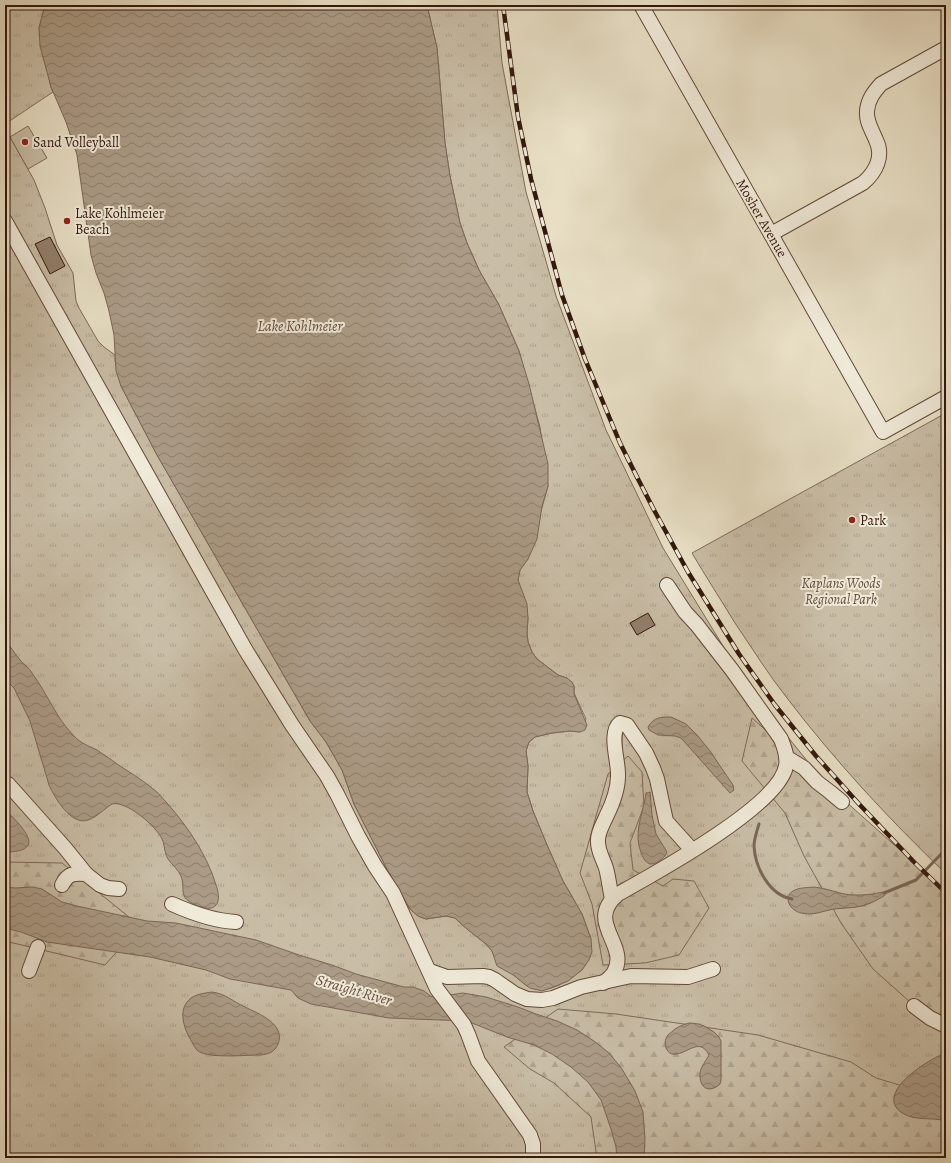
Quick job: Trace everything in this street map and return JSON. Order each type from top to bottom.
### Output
[{"type":"street","name":"Mosher Avenue","points":[[646,7],[771,234],[883,432],[946,397]]},
{"type":"street","points":[[771,234],[863,183],[870,177],[875,170],[879,151],[877,141],[867,119],[867,110],[873,92],[881,84],[946,48]]},
{"type":"street","points":[[5,221],[123,429],[224,613],[292,725],[327,776],[358,836],[392,893],[430,971],[437,989],[464,1025],[478,1061],[530,1135],[533,1158]]},
{"type":"street","points":[[603,983],[614,972],[617,961],[615,946],[605,921],[606,909],[612,899],[692,850],[750,811],[775,787],[782,777],[786,766],[786,757],[781,739],[732,670],[685,612],[667,585]]},
{"type":"street","points":[[612,899],[607,872],[599,852],[598,840],[617,786],[618,777],[615,738],[617,726],[620,723],[627,725],[651,762],[657,779],[666,821],[692,850]]},
{"type":"street","points":[[786,757],[804,768],[817,782],[842,802]]},
{"type":"street","points":[[8,784],[61,843],[86,874],[108,888],[119,890]]},
{"type":"street","points":[[62,885],[72,874],[86,874]]},
{"type":"street","points":[[172,904],[193,912],[222,920],[236,922]]},
{"type":"street","points":[[29,971],[38,947]]},
{"type":"street","points":[[430,971],[447,977],[489,977],[515,994],[527,999],[535,1000],[553,998],[581,988],[631,976],[688,976],[713,970]]},
{"type":"street","points":[[914,1006],[930,1018],[946,1026]]},
{"type":"green space","points":[[5,5],[45,5],[39,28],[53,92],[5,124]]},
{"type":"green space","points":[[427,5],[497,5],[502,63],[526,192],[556,296],[606,430],[663,548],[731,659],[767,711],[808,762],[852,811],[946,907],[946,1158],[5,1158],[5,128],[34,180],[57,245],[73,273],[76,301],[79,308],[98,341],[115,355],[121,386],[157,455],[310,721],[326,742],[342,770],[354,804],[388,871],[410,909],[418,916],[426,919],[446,916],[455,918],[486,944],[492,951],[498,966],[510,972],[531,988],[546,989],[554,987],[582,970],[591,939],[582,914],[563,881],[547,845],[527,792],[528,766],[526,751],[529,742],[535,737],[552,733],[570,731],[580,732],[586,719],[574,693],[574,686],[567,678],[558,675],[537,659],[532,652],[528,642],[528,618],[518,580],[520,570],[528,559],[548,486],[540,427],[519,351],[499,305],[479,270],[460,223],[445,143],[437,48]]},
{"type":"green space","name":"Sand Volleyball","points":[[28,126],[47,158],[28,169],[10,137]]},
{"type":"green space","name":"Kaplans Woods Regional Park","points":[[946,413],[946,874],[863,789],[805,721],[760,661],[692,553]]},
{"type":"green space","points":[[752,718],[946,891],[946,1034],[873,969],[841,923],[804,856],[785,813],[742,761]]},
{"type":"green space","points":[[628,756],[642,772],[644,806],[630,843],[633,870],[663,886],[673,879],[694,881],[709,908],[679,955],[645,963],[603,965],[592,904],[580,873],[608,774]]},
{"type":"green space","points":[[5,862],[62,863],[129,917],[129,938],[105,965],[5,941]]},
{"type":"green space","points":[[558,1009],[616,1014],[758,1035],[851,1062],[876,1078],[946,1099],[946,1158],[597,1158],[591,1117],[554,1083],[530,1069],[504,1047]]},
{"type":"water","name":"Lake Kohlmeier","points":[[45,5],[427,5],[437,48],[445,143],[460,223],[479,270],[499,305],[519,351],[529,384],[548,464],[548,486],[542,506],[537,539],[528,559],[520,570],[518,580],[527,604],[528,642],[537,659],[558,675],[567,678],[572,682],[574,686],[574,694],[587,725],[585,730],[580,732],[570,731],[552,733],[535,737],[529,742],[526,751],[528,766],[527,792],[533,811],[563,881],[582,914],[591,939],[592,952],[589,960],[582,970],[568,981],[542,991],[530,988],[515,976],[497,966],[492,951],[486,944],[455,918],[446,916],[426,919],[418,916],[410,909],[388,871],[354,804],[342,770],[326,742],[310,721],[157,455],[121,386],[116,371],[114,335],[104,293],[91,255],[77,155],[66,122],[51,87],[40,46],[39,28]]},
{"type":"water","points":[[5,641],[31,671],[62,721],[76,738],[97,750],[148,785],[158,793],[175,812],[196,842],[208,863],[218,895],[218,902],[214,907],[204,908],[186,899],[183,893],[181,876],[167,857],[163,841],[159,834],[148,822],[133,810],[118,804],[112,804],[94,817],[82,821],[76,819],[64,810],[49,785],[30,721],[14,688],[5,681]]},
{"type":"water","points":[[671,717],[686,724],[697,735],[710,751],[733,785],[734,790],[730,793],[681,738],[675,736],[658,735],[649,730],[648,727],[655,719]]},
{"type":"water","points":[[650,792],[652,815],[656,834],[667,852],[664,857],[651,864],[643,858],[638,839],[639,826],[646,793]]},
{"type":"water","points":[[5,809],[18,822],[28,836],[29,843],[26,848],[19,851],[5,852]]},
{"type":"water","name":"Straight River","points":[[5,887],[33,887],[42,889],[62,902],[77,906],[147,921],[176,923],[256,940],[356,974],[404,987],[413,987],[424,991],[432,997],[463,993],[486,997],[557,1021],[577,1030],[594,1041],[609,1053],[622,1069],[635,1091],[643,1112],[645,1139],[644,1158],[617,1158],[616,1147],[601,1100],[588,1082],[571,1067],[552,1054],[534,1045],[507,1037],[467,1021],[389,1018],[311,1004],[298,998],[291,990],[230,979],[206,970],[150,957],[47,942],[21,932],[5,928]]},
{"type":"water","points":[[814,887],[851,895],[868,895],[886,892],[884,896],[859,907],[834,909],[818,913],[805,914],[797,912],[791,907],[788,897],[793,891],[801,888]]},
{"type":"water","points":[[212,992],[225,996],[264,1017],[275,1025],[279,1037],[278,1044],[275,1049],[269,1053],[261,1055],[231,1056],[207,1055],[198,1050],[194,1046],[187,1032],[183,1017],[184,1007],[191,998]]},
{"type":"water","points":[[690,1023],[699,1024],[706,1027],[714,1032],[721,1041],[721,1080],[720,1084],[712,1089],[703,1086],[700,1078],[701,1068],[709,1055],[705,1049],[696,1047],[682,1053],[672,1054],[666,1049],[666,1037],[675,1029]]},
{"type":"water","points":[[941,1055],[946,1055],[946,1121],[919,1118],[904,1114],[896,1107],[894,1098],[897,1089],[913,1072]]},
{"type":"building","points":[[50,237],[65,266],[50,274],[35,244]]},
{"type":"building","points":[[648,613],[655,625],[637,635],[630,623]]},
{"type":"waterway","points":[[759,824],[754,846],[760,871],[776,892],[792,899]]},
{"type":"waterway","points":[[884,893],[916,880],[946,849]]},
{"type":"railway","points":[[503,5],[518,117],[531,179],[562,295],[585,359],[620,443],[688,572],[739,654],[775,705],[816,756],[859,804],[914,862],[946,893]]},
{"type":"place","name":"Sand Volleyball","points":[[25,142]]},
{"type":"place","name":"Lake Kohlmeier Beach","points":[[67,221]]},
{"type":"place","name":"Park","points":[[852,520]]}]
